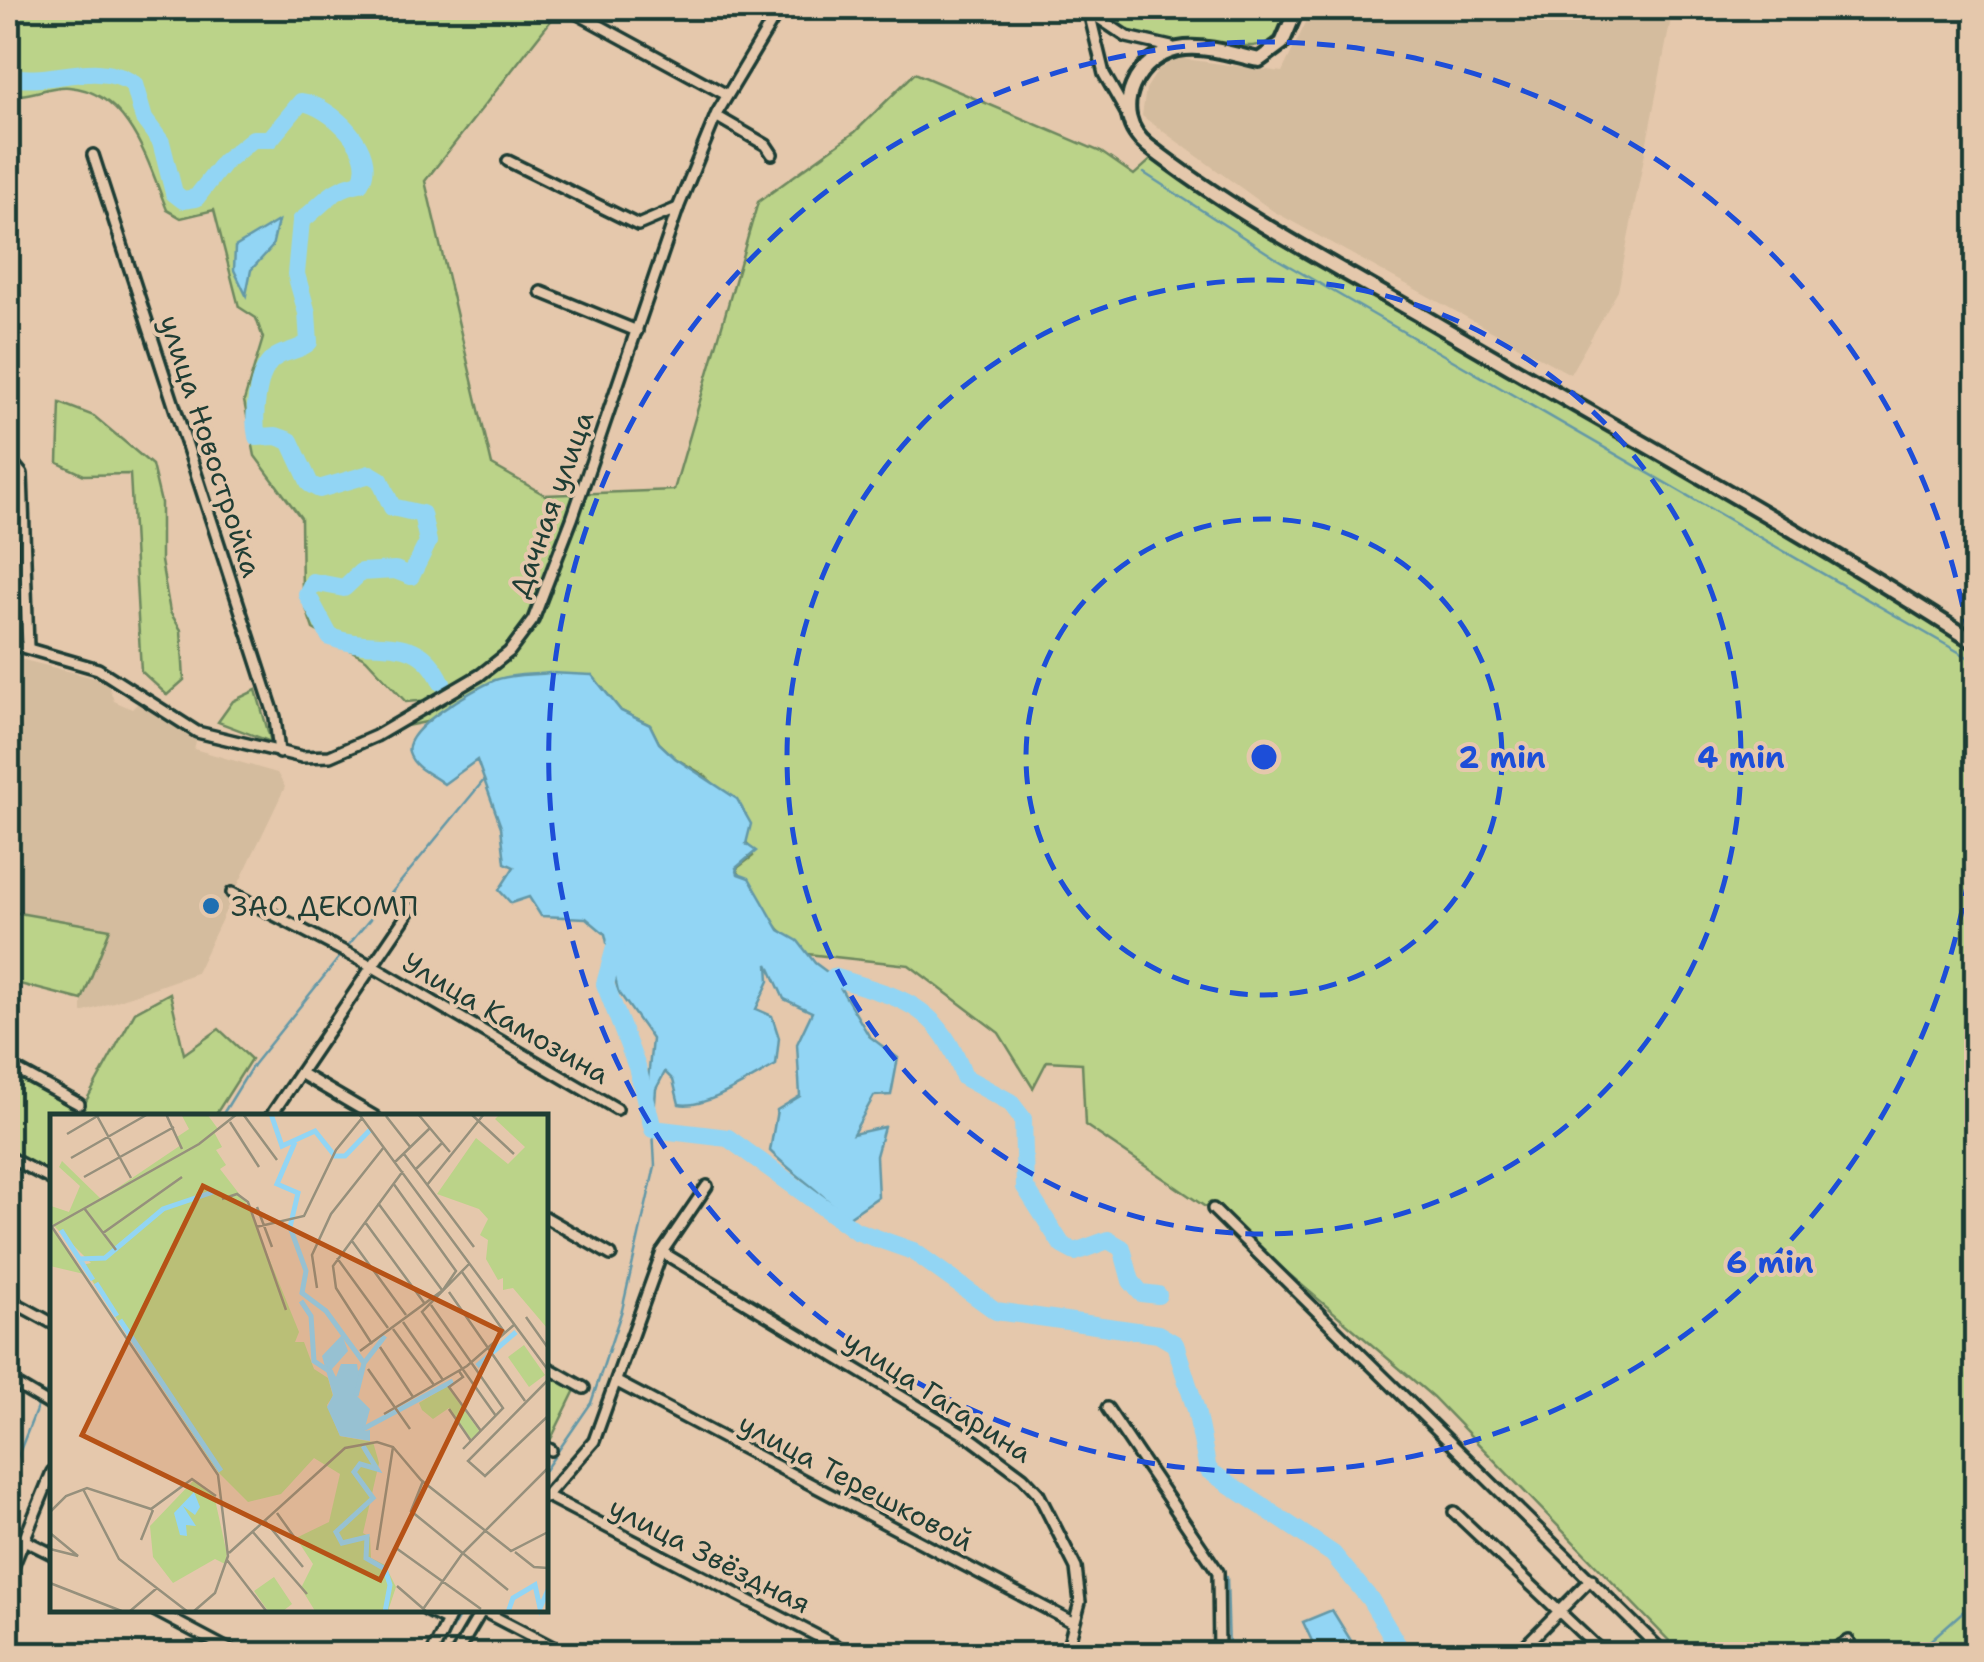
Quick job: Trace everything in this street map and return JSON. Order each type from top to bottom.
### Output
[{"type":"street","points":[[566,8],[727,94]]},
{"type":"street","points":[[754,8],[777,12]]},
{"type":"street","points":[[1088,10],[1127,37],[1154,47],[1259,60],[1282,42],[1297,8]]},
{"type":"street","points":[[1088,10],[1104,74],[1143,142],[1268,228],[1976,643]]},
{"type":"street","name":"Дачная улица","points":[[8,643],[98,669],[198,732],[279,753],[330,756],[480,675],[509,652],[533,620],[678,208],[716,116],[777,12]]},
{"type":"street","points":[[1129,119],[1130,85],[1144,66],[1158,56],[1184,48]]},
{"type":"street","points":[[716,116],[766,145],[772,154]]},
{"type":"street","name":"улица Новостройка","points":[[92,154],[274,717],[279,753]]},
{"type":"street","points":[[508,161],[638,225],[678,208]]},
{"type":"street","points":[[540,292],[637,330]]},
{"type":"street","points":[[8,456],[22,474],[28,647]]},
{"type":"street","name":"Улица Камозина","points":[[232,894],[372,966],[617,1109]]},
{"type":"street","points":[[272,1114],[411,910]]},
{"type":"street","points":[[8,1065],[79,1104]]},
{"type":"street","points":[[300,1073],[370,1114]]},
{"type":"street","points":[[8,1157],[50,1179]]},
{"type":"street","points":[[548,1495],[594,1442],[662,1252],[707,1186]]},
{"type":"street","points":[[1213,1209],[1665,1654]]},
{"type":"street","points":[[548,1219],[611,1255]]},
{"type":"street","name":"улица Гагарина","points":[[662,1252],[972,1439],[1023,1476],[1038,1492],[1076,1568],[1080,1602],[1066,1654]]},
{"type":"street","points":[[8,1299],[50,1323]]},
{"type":"street","points":[[548,1368],[584,1388]]},
{"type":"street","points":[[8,1380],[50,1405]]},
{"type":"street","name":"улица Терешковой","points":[[616,1382],[1074,1623]]},
{"type":"street","points":[[1106,1408],[1218,1572],[1219,1654]]},
{"type":"street","points":[[8,1580],[50,1477]]},
{"type":"street","name":"улица Звёздная","points":[[548,1498],[852,1654]]},
{"type":"street","points":[[1454,1512],[1604,1654]]},
{"type":"street","points":[[8,1532],[50,1553]]},
{"type":"street","points":[[1517,1654],[1591,1579]]},
{"type":"street","points":[[158,1612],[237,1654]]},
{"type":"street","points":[[430,1612],[446,1620]]},
{"type":"street","points":[[432,1654],[452,1612]]},
{"type":"street","points":[[456,1654],[480,1612]]},
{"type":"street","points":[[485,1612],[566,1654]]},
{"type":"street","points":[[1826,1654],[1849,1641]]},
{"type":"shaded area","points":[[1313,8],[1673,8],[1618,291],[1570,374],[1273,211],[1142,116],[1146,89],[1158,70],[1177,58],[1282,72]]},
{"type":"shaded area","points":[[8,656],[107,681],[114,701],[132,709],[139,702],[197,737],[194,749],[277,773],[285,787],[196,973],[82,1013],[82,1000],[110,929],[8,911]]},
{"type":"green space","points":[[8,8],[560,9],[425,181],[492,465],[545,495],[674,490],[758,202],[855,132],[915,73],[1101,152],[1134,175],[1154,157],[1269,238],[1889,592],[1976,650],[1976,1654],[1682,1654],[1433,1397],[1229,1223],[1085,1125],[1082,1063],[1047,1061],[1033,1088],[999,1033],[909,965],[807,954],[781,931],[736,869],[753,856],[724,794],[704,775],[675,758],[659,743],[650,725],[621,711],[592,675],[466,698],[426,722],[401,727],[492,672],[475,670],[431,700],[406,702],[366,659],[313,629],[302,596],[301,518],[255,456],[244,401],[263,338],[256,318],[239,307],[214,210],[181,218],[167,210],[134,133],[107,102],[90,92],[61,87],[8,94]]},
{"type":"green space","points":[[1095,8],[1294,8],[1273,39],[1252,46],[1189,45],[1149,38],[1112,22]]},
{"type":"green space","points":[[60,403],[94,416],[152,465],[161,503],[161,561],[170,612],[181,630],[184,680],[167,695],[141,671],[130,474],[84,475],[58,463]]},
{"type":"green space","points":[[256,690],[271,742],[218,722],[233,701]]},
{"type":"green space","points":[[13,912],[110,929],[82,1000],[8,981],[8,926]]},
{"type":"green space","points":[[170,993],[184,1054],[219,1029],[251,1059],[216,1114],[50,1114],[50,1172],[8,1149],[8,1072],[80,1112],[135,1012]]},
{"type":"green space","points":[[548,1375],[575,1390],[548,1440]]},
{"type":"water","points":[[278,221],[272,247],[251,270],[246,295],[234,270],[235,247]]},
{"type":"water","points":[[550,673],[592,675],[621,711],[650,725],[659,743],[675,758],[737,799],[751,824],[746,844],[756,851],[736,868],[738,874],[749,878],[779,930],[798,941],[815,963],[834,977],[869,1036],[898,1058],[891,1095],[874,1096],[853,1134],[884,1127],[876,1156],[878,1197],[846,1219],[770,1151],[777,1110],[800,1096],[797,1044],[812,1012],[784,999],[768,964],[769,981],[756,1009],[772,1016],[779,1038],[776,1065],[729,1091],[690,1105],[679,1104],[673,1080],[665,1072],[656,1089],[653,1129],[647,1090],[652,1039],[618,991],[605,934],[586,918],[541,916],[529,897],[511,903],[499,890],[514,867],[505,863],[501,827],[477,760],[444,784],[411,759],[410,743],[417,733],[457,701],[501,678]]},
{"type":"water","points":[[1332,1610],[1353,1644],[1318,1654],[1303,1622]]},
{"type":"waterway","points":[[8,76],[40,78],[103,73],[134,84],[144,119],[161,142],[174,193],[183,200],[196,198],[224,162],[253,139],[270,139],[301,102],[325,112],[349,132],[358,145],[364,171],[360,183],[334,193],[301,221],[296,274],[307,313],[309,342],[277,356],[267,366],[257,396],[257,437],[276,436],[290,441],[310,484],[319,489],[370,474],[380,480],[392,507],[422,514],[428,542],[411,576],[395,570],[361,572],[344,588],[313,582],[307,594],[330,637],[408,649],[421,655],[442,683]]},
{"type":"waterway","points":[[1144,173],[1277,259],[1976,662]]},
{"type":"waterway","points":[[347,947],[484,780]]},
{"type":"waterway","points":[[616,944],[605,984],[637,1067],[653,1129],[728,1138],[856,1231],[913,1251],[996,1311],[1158,1334],[1175,1344],[1196,1410],[1208,1470],[1333,1554],[1370,1599],[1403,1654]]},
{"type":"waterway","points":[[223,1114],[253,1065],[342,954]]},
{"type":"waterway","points":[[817,992],[834,977],[899,999],[930,1019],[943,1034],[964,1077],[1010,1102],[1023,1119],[1025,1187],[1062,1245],[1075,1252],[1108,1240],[1122,1248],[1131,1281],[1141,1293],[1158,1295]]},
{"type":"waterway","points":[[548,1466],[591,1403],[622,1310],[655,1166],[653,1129]]},
{"type":"waterway","points":[[45,1394],[50,1387]]},
{"type":"waterway","points":[[8,1481],[38,1405]]},
{"type":"waterway","points":[[1227,1577],[1229,1654]]},
{"type":"waterway","points":[[1915,1654],[1976,1600]]},
{"type":"waterway","points":[[437,1654],[462,1612]]},
{"type":"place","name":"ЗАО ДЕКОМП","points":[[211,906]]}]
